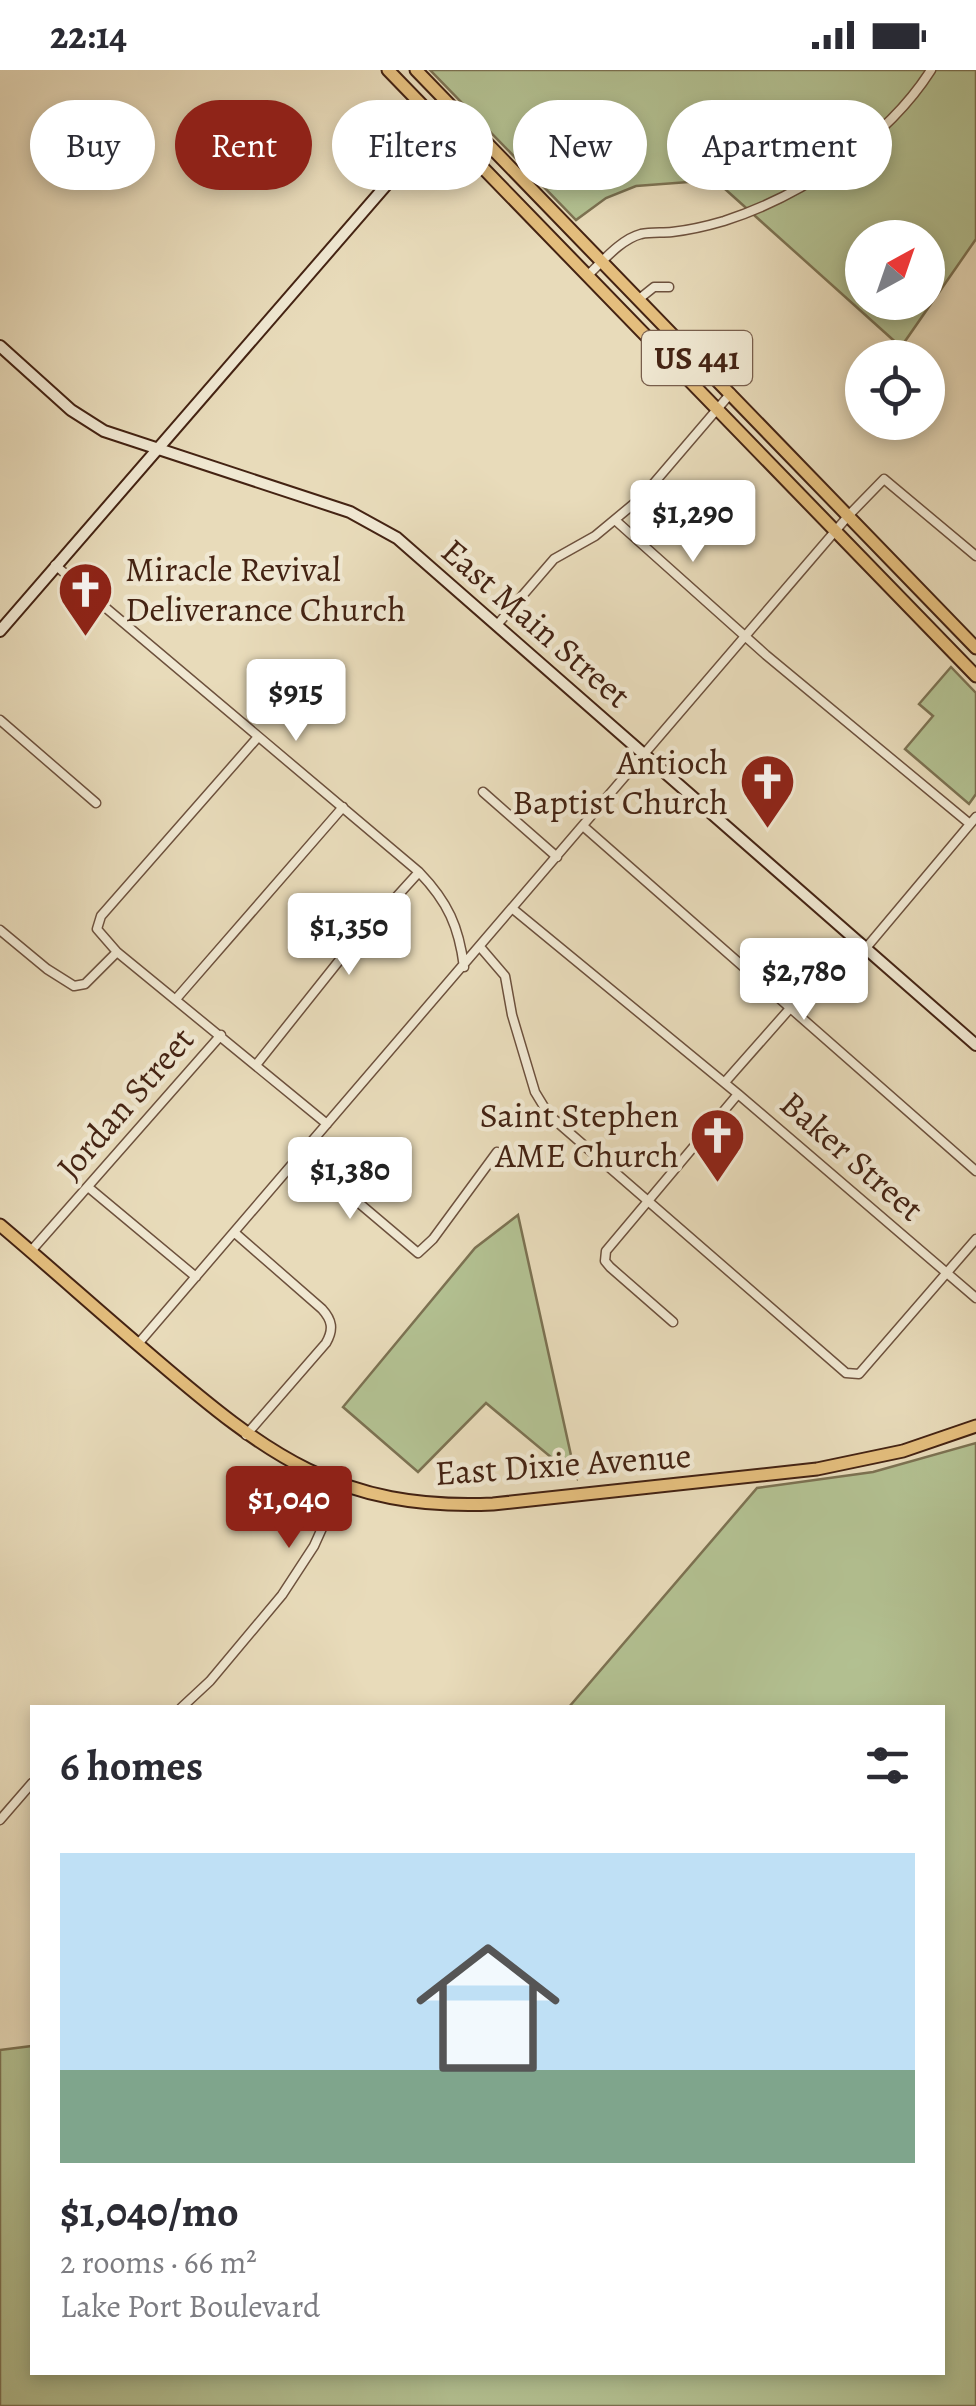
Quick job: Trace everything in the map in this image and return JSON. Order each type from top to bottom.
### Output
[{"type":"main road","name":"US 441","points":[[388,70],[417,100]]},
{"type":"main road","name":"US 441","points":[[416,70],[445,100]]},
{"type":"main road","name":"US 441","points":[[493,149],[976,648]]},
{"type":"main road","name":"US 441","points":[[493,178],[976,676]]},
{"type":"main road","points":[[0,631],[381,190]]},
{"type":"main road","name":"East Main Street","points":[[2,350],[88,422],[156,450],[350,512],[397,538],[976,1045]]},
{"type":"main road","name":"East Dixie Avenue","points":[[0,1224],[246,1435],[291,1463],[342,1484],[424,1503],[516,1502],[818,1469],[903,1450],[976,1426]]},
{"type":"street","points":[[588,276],[640,234],[688,230],[724,221],[792,191],[834,165],[883,125],[931,70]]},
{"type":"street","points":[[639,299],[654,287],[669,287]]},
{"type":"street","points":[[497,625],[554,559],[615,520],[660,477],[731,394]]},
{"type":"street","points":[[138,1344],[884,479],[976,556]]},
{"type":"street","points":[[615,520],[746,638],[974,821],[866,948]]},
{"type":"street","points":[[55,565],[420,872],[452,913],[464,967]]},
{"type":"street","points":[[0,720],[96,804]]},
{"type":"street","points":[[258,737],[101,916],[98,933],[116,952],[326,1124]]},
{"type":"street","points":[[483,792],[557,857]]},
{"type":"street","points":[[176,1000],[343,808]]},
{"type":"street","points":[[583,826],[976,1171]]},
{"type":"street","points":[[256,1065],[308,996],[420,872]]},
{"type":"street","points":[[513,909],[725,1082],[853,937]]},
{"type":"street","points":[[0,930],[74,986],[85,984],[116,952]]},
{"type":"street","points":[[480,948],[505,976],[534,1092],[549,1115],[846,1373],[859,1374],[976,1239]]},
{"type":"street","name":"Jordan Street","points":[[31,1251],[221,1035]]},
{"type":"street","name":"Baker Street","points":[[725,1082],[976,1298]]},
{"type":"street","points":[[673,1322],[605,1261],[606,1251],[738,1094]]},
{"type":"street","points":[[301,1154],[418,1253],[497,1152]]},
{"type":"street","points":[[88,1187],[196,1277]]},
{"type":"street","points":[[234,1233],[322,1308],[332,1330],[326,1343],[246,1435]]},
{"type":"street","points":[[184,1705],[210,1682],[282,1595],[314,1546],[342,1484]]},
{"type":"street","points":[[0,1820],[30,1785]]},
{"type":"green space","points":[[430,70],[976,70],[976,239],[945,284],[945,220],[845,220],[845,297],[726,190],[892,190],[892,100],[667,100],[667,184],[647,185],[647,100],[513,100],[513,155],[493,135],[493,100],[459,100]]},
{"type":"green space","points":[[547,190],[626,190],[606,198],[576,220]]},
{"type":"green space","points":[[871,320],[920,320],[906,340],[893,340]]},
{"type":"green space","points":[[951,667],[976,693],[976,794],[969,804],[905,749],[933,716],[919,704]]},
{"type":"green space","points":[[518,1215],[576,1478],[486,1403],[418,1472],[343,1407],[475,1248]]},
{"type":"green space","points":[[976,1443],[976,2406],[0,2406],[0,2050],[30,2046],[30,2375],[945,2375],[945,1705],[571,1705],[757,1488],[873,1472]]},
{"type":"place","name":"Miracle Revival Deliverance Church","points":[[86,638]]},
{"type":"place","name":"Antioch Baptist Church","points":[[767,831]]},
{"type":"place","name":"Saint Stephen AME Church","points":[[718,1184]]}]
